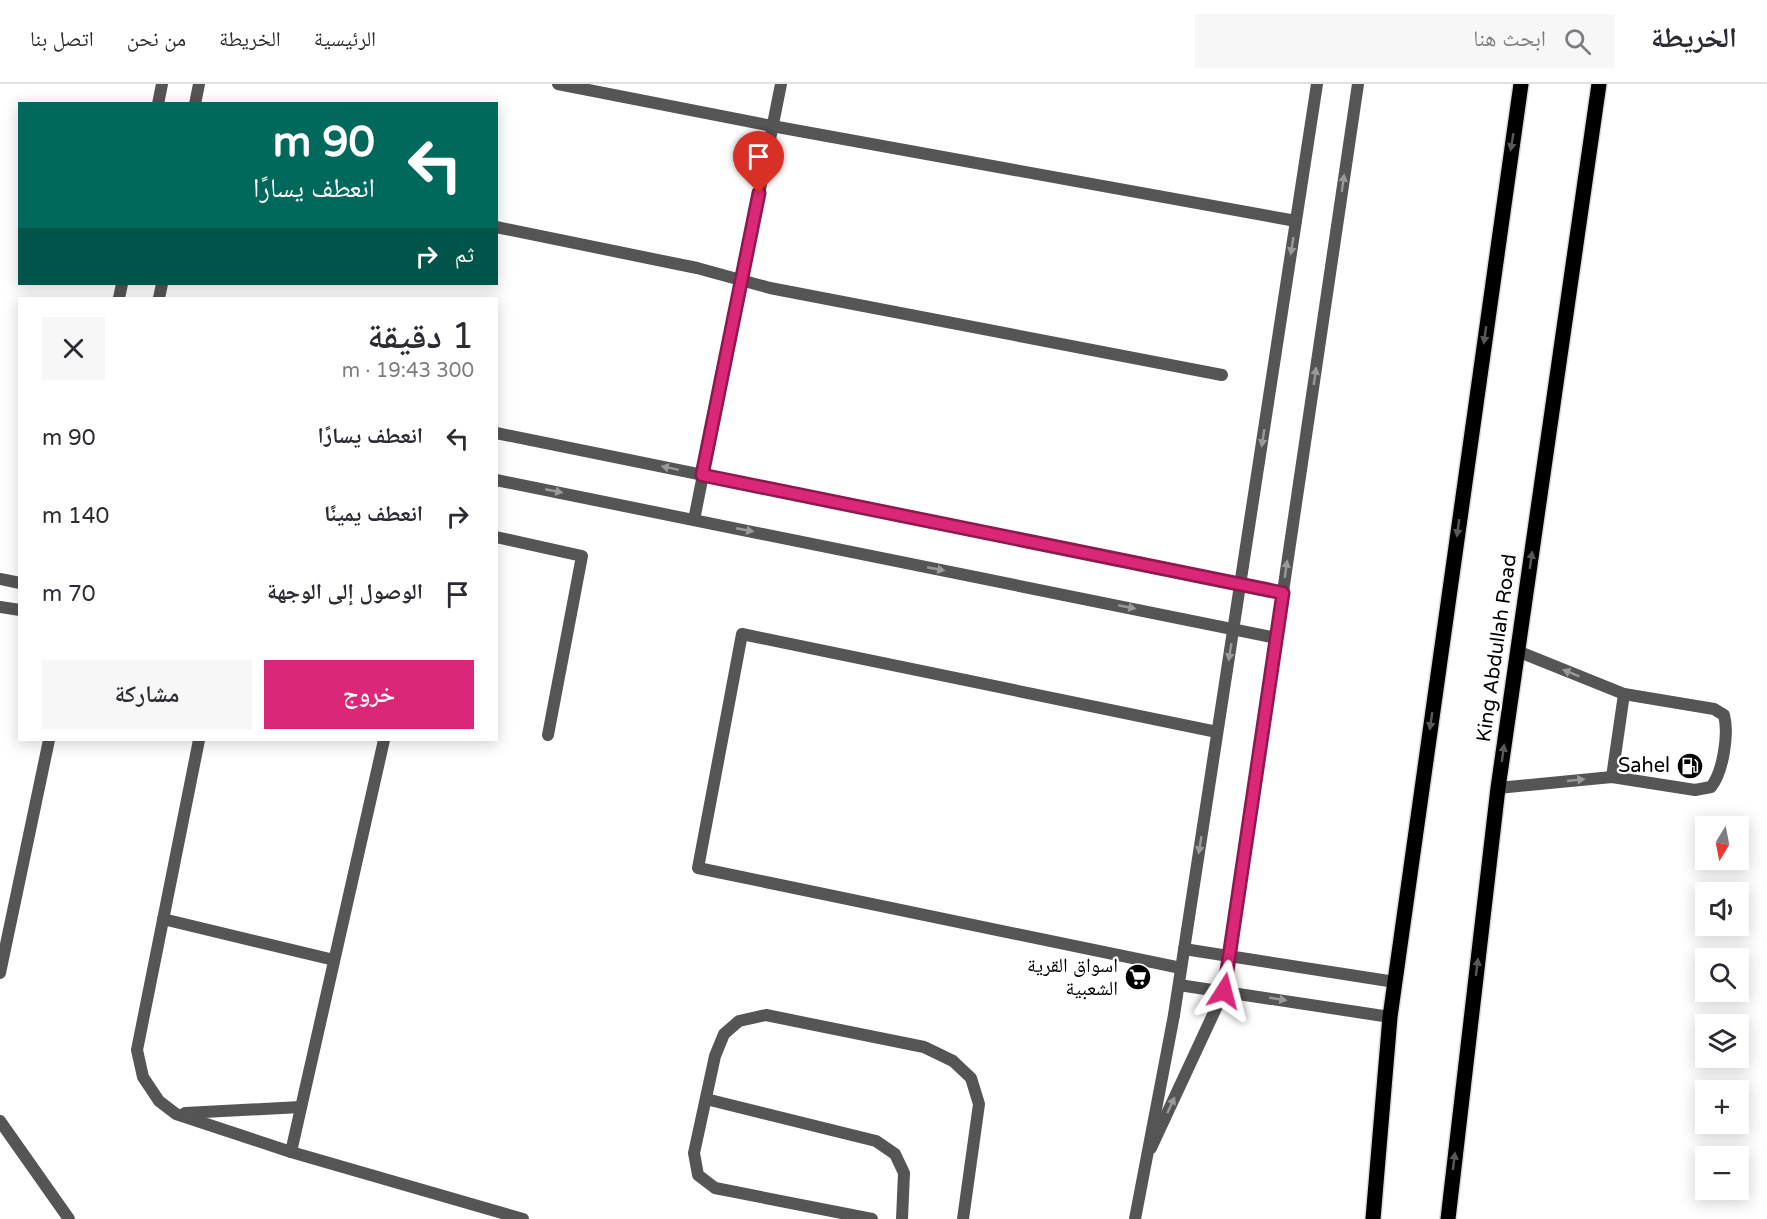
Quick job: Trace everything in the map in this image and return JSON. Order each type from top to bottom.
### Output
[{"type":"main road","points":[[1374,1218],[1390,1017],[1521,84]]},
{"type":"main road","name":"King Abdullah Road","points":[[1448,1219],[1498,788],[1599,84]]},
{"type":"street","points":[[158,102],[162,84]]},
{"type":"street","points":[[195,102],[199,84]]},
{"type":"street","points":[[558,84],[772,126],[1296,221]]},
{"type":"street","points":[[694,520],[781,84]]},
{"type":"street","points":[[1135,1219],[1179,985],[1317,84]]},
{"type":"street","points":[[1147,1158],[1224,991],[1358,84]]},
{"type":"street","points":[[498,228],[697,268],[741,281],[1222,375]]},
{"type":"street","points":[[498,433],[1283,593]]},
{"type":"street","points":[[498,480],[1276,638]]},
{"type":"street","points":[[498,537],[582,556],[548,735]]},
{"type":"street","points":[[0,579],[18,583]]},
{"type":"street","points":[[0,607],[18,610]]},
{"type":"street","points":[[1181,968],[698,868],[742,634],[1217,732]]},
{"type":"street","points":[[1498,788],[1612,777],[1695,790],[1711,787],[1718,777],[1727,726],[1724,715],[1714,709],[1624,694],[1517,651]]},
{"type":"street","points":[[1612,777],[1624,694]]},
{"type":"street","points":[[0,973],[49,741]]},
{"type":"street","points":[[199,741],[137,1050],[143,1077],[159,1101],[177,1114],[291,1152],[523,1219]]},
{"type":"street","points":[[291,1152],[384,741]]},
{"type":"street","points":[[163,919],[334,960]]},
{"type":"street","points":[[1184,950],[1395,982]]},
{"type":"street","points":[[1179,985],[1390,1017]]},
{"type":"street","points":[[872,1219],[714,1188],[698,1175],[694,1153],[715,1056],[724,1034],[739,1021],[766,1015],[924,1047],[953,1061],[971,1078],[979,1104],[963,1219]]},
{"type":"street","points":[[706,1099],[876,1141],[895,1154],[904,1173],[902,1219]]},
{"type":"street","points":[[177,1114],[301,1107]]},
{"type":"street","points":[[0,1121],[69,1219]]},
{"type":"place","name":"Sahel","points":[[1690,766]]},
{"type":"place","name":"اسواق القرية الشعبية","points":[[1138,977]]},
{"type":"route","points":[[759,193],[702,475],[1283,593],[1224,991]]}]
